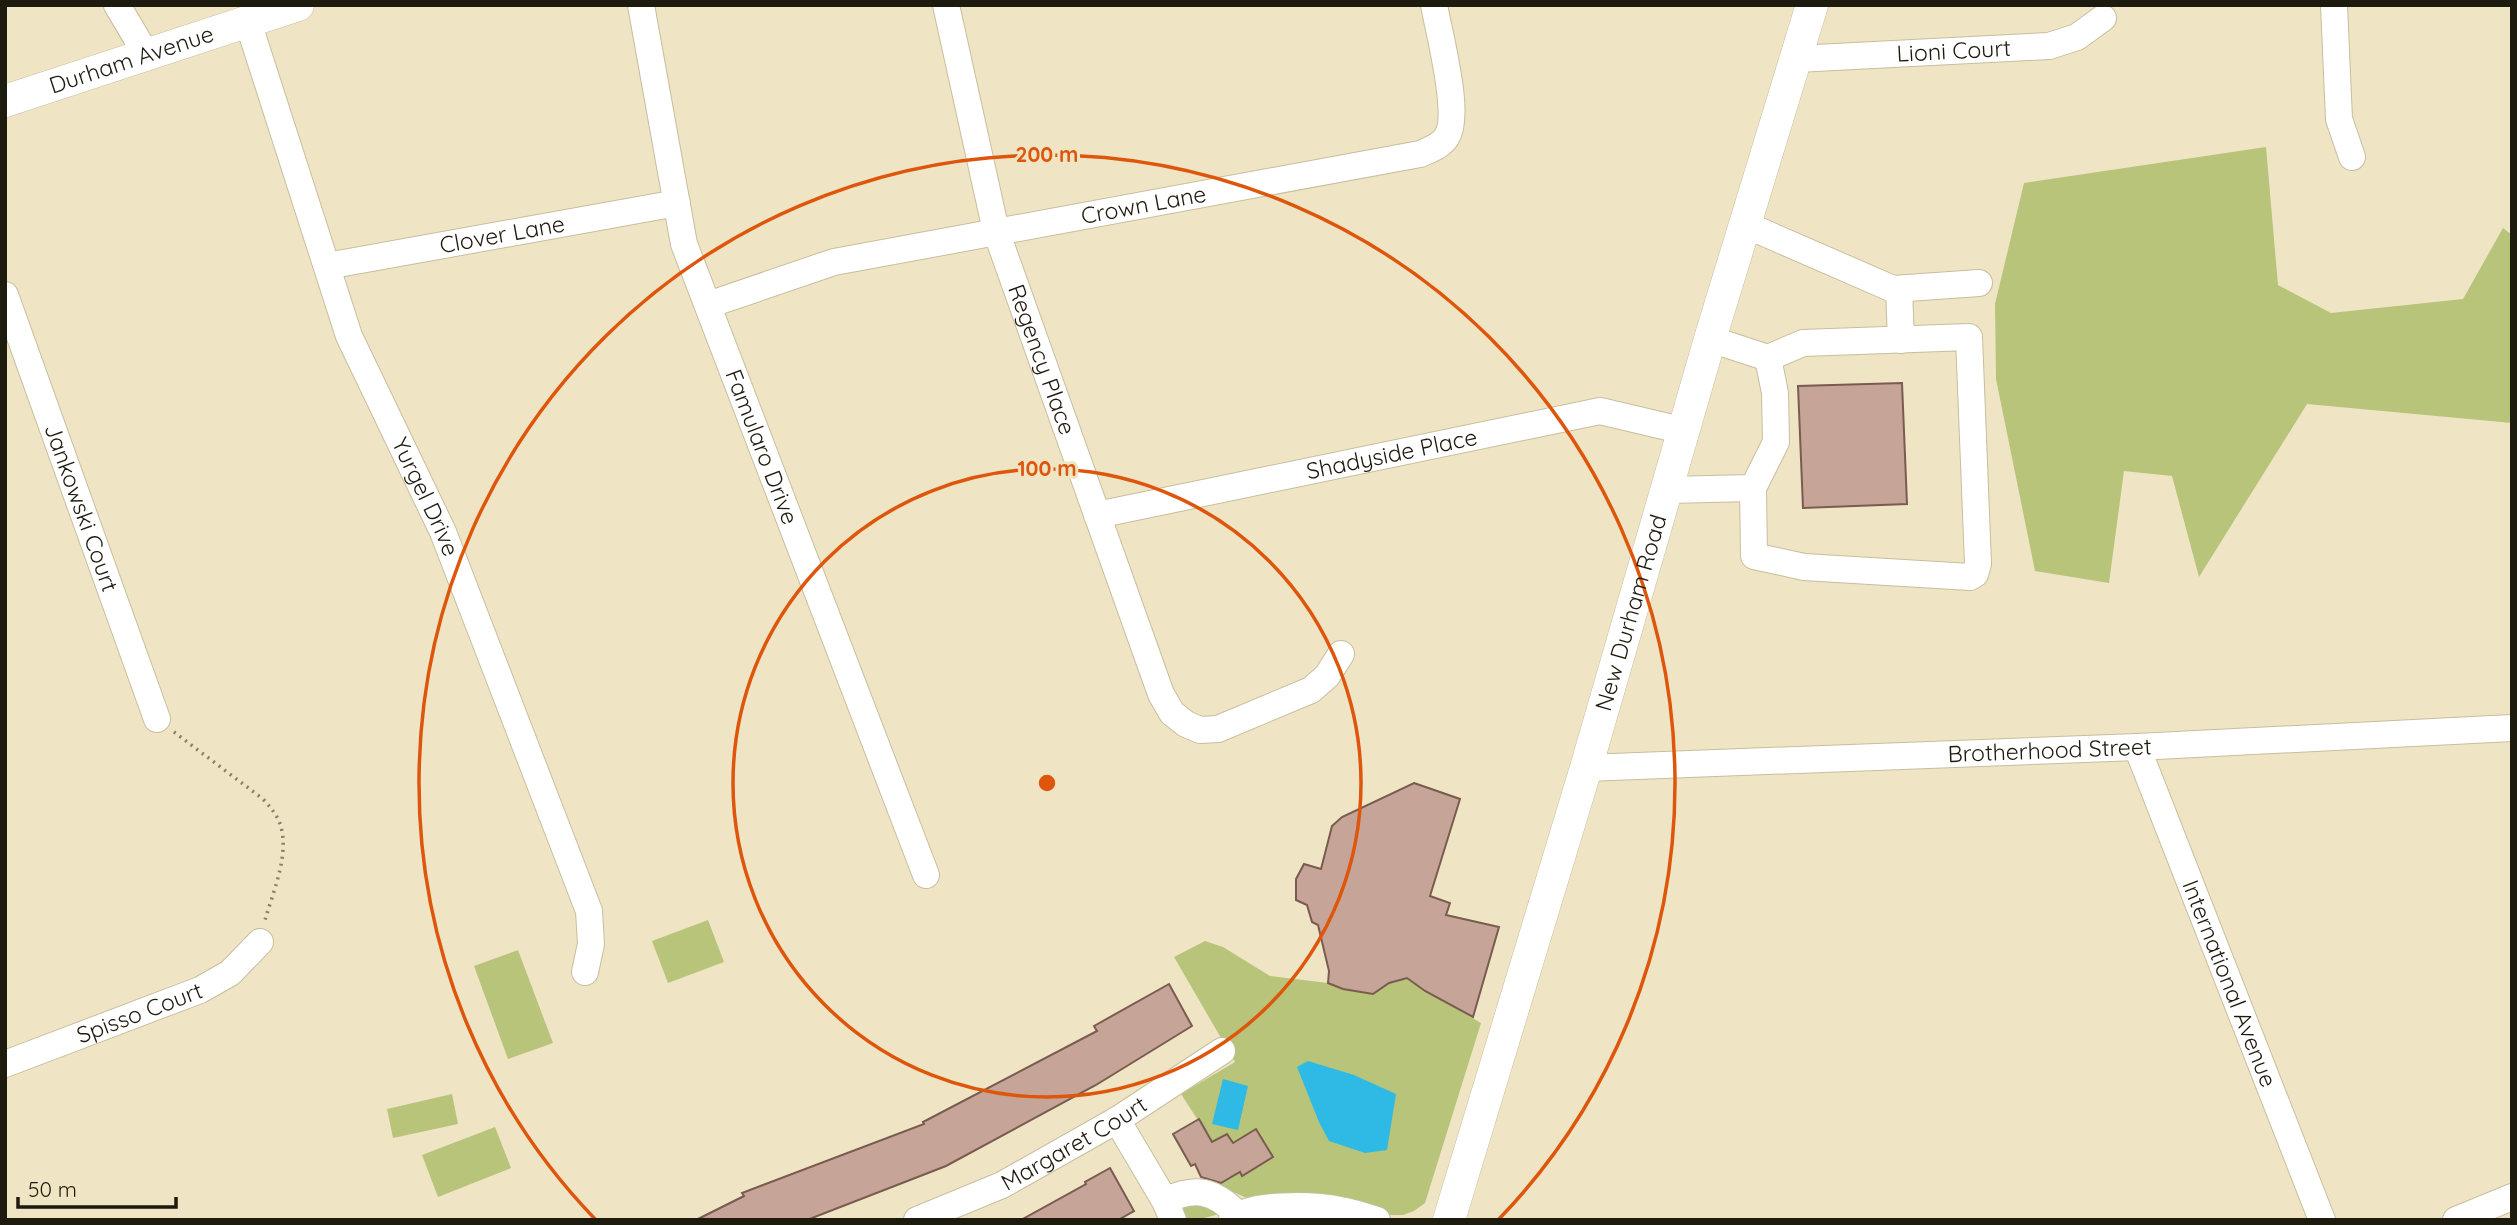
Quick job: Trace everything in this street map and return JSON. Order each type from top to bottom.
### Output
[{"type":"main road","name":"Durham Avenue","points":[[5,100],[298,5]]},
{"type":"main road","name":"New Durham Road","points":[[1449,1220],[1587,768],[1710,339],[1812,5]]},
{"type":"street","points":[[117,5],[146,54]]},
{"type":"street","name":"Famularo Drive","points":[[641,5],[684,244],[926,875]]},
{"type":"street","name":"Regency Place","points":[[946,5],[996,231],[1161,694],[1172,713],[1186,724],[1200,730],[1217,729],[1311,690],[1327,676],[1341,654]]},
{"type":"street","name":"Crown Lane","points":[[708,305],[834,262],[1420,154],[1436,147],[1447,137],[1453,122],[1434,5]]},
{"type":"street","points":[[2334,5],[2339,119],[2352,157]]},
{"type":"street","name":"Lioni Court","points":[[1796,59],[2049,46],[2077,37],[2103,18]]},
{"type":"street","name":"Yurgel Drive","points":[[248,22],[349,336],[443,532],[589,911],[591,944],[586,972]]},
{"type":"street","name":"Clover Lane","points":[[327,265],[677,203]]},
{"type":"street","points":[[1746,225],[1893,289],[1979,283]]},
{"type":"street","points":[[1899,289],[1901,340]]},
{"type":"street","name":"Jankowski Court","points":[[5,295],[157,719]]},
{"type":"street","points":[[1710,339],[1768,358],[1803,343],[1969,337],[1978,564],[1975,573],[1970,577],[1804,567],[1754,556],[1753,488],[1776,442],[1775,393],[1768,358]]},
{"type":"street","name":"Shadyside Place","points":[[1097,515],[1600,411],[1685,431]]},
{"type":"street","points":[[1667,490],[1753,488]]},
{"type":"street","name":"Brotherhood Street","points":[[1587,768],[2137,747],[2512,728]]},
{"type":"street","name":"International Avenue","points":[[2137,747],[2322,1220]]},
{"type":"street","name":"Spisso Court","points":[[5,1064],[200,990],[230,973],[260,942]]},
{"type":"street","name":"Margaret Court","points":[[916,1220],[1002,1185],[1117,1119],[1222,1051]]},
{"type":"street","points":[[1117,1119],[1169,1211]]},
{"type":"street","points":[[1169,1211],[1178,1194],[1194,1191],[1226,1202],[1235,1217],[1267,1208],[1309,1206],[1339,1210],[1377,1220]]},
{"type":"street","points":[[2456,1220],[2512,1197]]},
{"type":"path","points":[[157,719],[263,799],[274,811],[281,826],[283,842],[280,863],[260,942]]},
{"type":"green space","points":[[2266,147],[2278,285],[2331,313],[2463,299],[2503,228],[2512,235],[2512,423],[2307,404],[2199,577],[2172,476],[2124,471],[2109,583],[2035,571],[1996,379],[1995,304],[2024,183]]},
{"type":"green space","points":[[708,920],[724,962],[668,983],[652,941]]},
{"type":"green space","points":[[1205,941],[1223,947],[1270,976],[1328,983],[1343,989],[1373,994],[1389,983],[1407,978],[1481,1023],[1425,1203],[1403,1215],[1389,1215],[1367,1207],[1256,1202],[1217,1185],[1240,1172],[1242,1176],[1273,1157],[1256,1130],[1233,1143],[1227,1134],[1212,1142],[1181,1094],[1235,1062],[1174,957]]},
{"type":"green space","points":[[518,950],[553,1043],[508,1059],[474,966]]},
{"type":"green space","points":[[452,1094],[458,1124],[393,1138],[387,1109]]},
{"type":"green space","points":[[495,1127],[511,1168],[438,1197],[422,1155]]},
{"type":"green space","points":[[1198,1202],[1219,1214],[1197,1220],[1184,1220],[1180,1212]]},
{"type":"water","points":[[1308,1061],[1354,1075],[1396,1094],[1387,1150],[1365,1153],[1329,1141],[1297,1067]]},
{"type":"water","points":[[1223,1079],[1248,1086],[1238,1130],[1212,1124]]},
{"type":"building","points":[[1902,383],[1907,504],[1803,508],[1798,386]]},
{"type":"building","points":[[1414,783],[1460,799],[1430,896],[1450,903],[1446,915],[1499,927],[1473,1017],[1407,978],[1389,983],[1373,994],[1343,989],[1328,983],[1329,971],[1318,925],[1312,922],[1307,905],[1296,900],[1296,879],[1304,864],[1321,869],[1332,826],[1342,817]]},
{"type":"building","points":[[1169,984],[1192,1026],[1096,1085],[946,1166],[807,1220],[696,1220],[744,1196],[742,1193],[924,1124],[923,1122],[1097,1031],[1094,1026]]},
{"type":"building","points":[[1199,1119],[1212,1142],[1227,1134],[1233,1143],[1256,1129],[1273,1157],[1242,1176],[1240,1172],[1221,1183],[1201,1177],[1195,1164],[1191,1166],[1173,1134]]},
{"type":"building","points":[[1110,1168],[1134,1211],[1118,1220],[1021,1220],[1086,1184],[1085,1182]]}]
